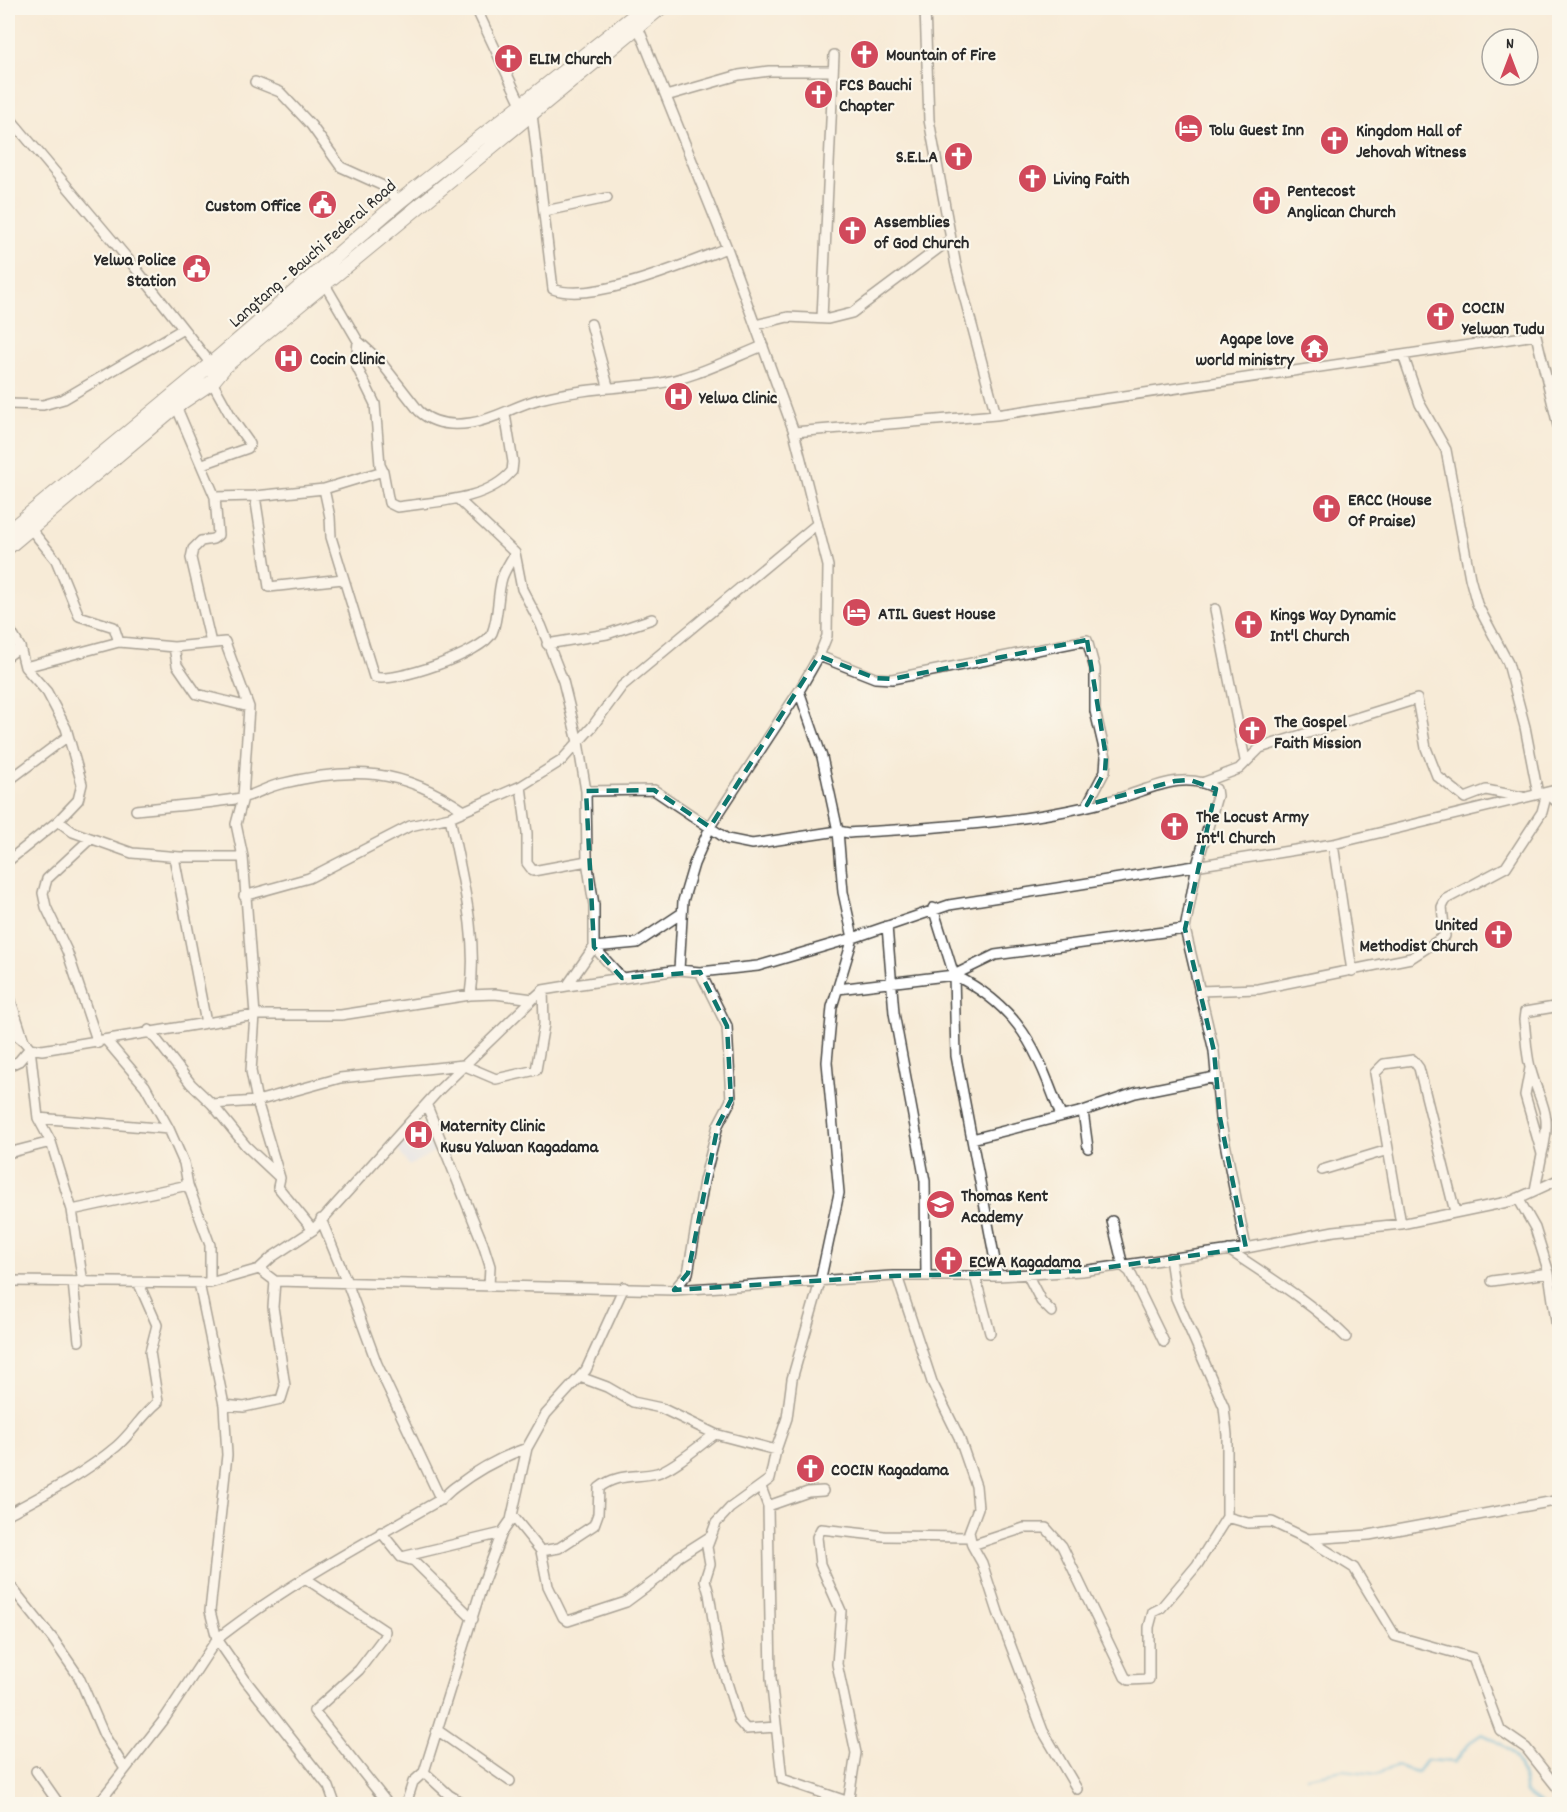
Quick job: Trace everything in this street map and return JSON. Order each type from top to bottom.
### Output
[{"type":"main road","name":"Langtang - Bauchi Federal Road","points":[[8,532],[211,364],[400,201],[521,104],[636,23],[644,8]]},
{"type":"main road","points":[[8,547],[176,406],[212,382],[226,365],[532,114],[636,23],[660,8]]},
{"type":"street","points":[[476,8],[521,104]]},
{"type":"street","points":[[925,8],[927,105],[951,239],[996,415]]},
{"type":"street","points":[[636,23],[727,248],[794,432],[828,566],[830,585],[827,636],[819,656],[799,691],[710,828],[691,872],[682,913],[679,970]]},
{"type":"street","points":[[822,318],[834,55]]},
{"type":"street","points":[[666,96],[739,75],[769,71],[832,71]]},
{"type":"street","points":[[255,81],[280,92],[311,125],[341,167],[381,185],[400,201]]},
{"type":"street","points":[[532,114],[553,289],[565,294],[619,285],[656,275],[727,248]]},
{"type":"street","points":[[8,116],[211,364]]},
{"type":"street","points":[[545,211],[607,198]]},
{"type":"street","points":[[755,325],[788,317],[822,318],[852,313],[951,239]]},
{"type":"street","points":[[324,284],[358,340],[380,361],[427,418],[444,424],[471,423],[505,414],[540,399],[608,386],[672,380],[763,346]]},
{"type":"street","points":[[591,324],[608,386]]},
{"type":"street","points":[[8,404],[43,405],[64,399],[183,329]]},
{"type":"street","points":[[794,432],[996,415],[1536,335],[1560,434]]},
{"type":"street","points":[[358,340],[356,365],[375,404],[380,465],[389,502],[393,506],[459,500],[499,483],[512,471],[513,462],[505,414]]},
{"type":"street","points":[[1199,992],[1258,989],[1412,958],[1445,936],[1442,907],[1446,899],[1506,867],[1542,812],[1542,794],[1508,663],[1477,604],[1470,578],[1446,450],[1420,404],[1403,355]]},
{"type":"street","points":[[203,464],[248,448],[250,444],[233,420],[212,382]]},
{"type":"street","points":[[176,406],[203,464],[215,497],[218,535],[213,539],[201,541],[193,549],[191,558],[211,643]]},
{"type":"street","points":[[215,497],[255,496],[324,489],[383,471]]},
{"type":"street","points":[[324,489],[330,517],[331,537],[343,579],[360,626],[374,677],[382,680],[415,672],[484,645],[492,633],[502,577],[515,553]]},
{"type":"street","points":[[255,496],[269,587],[343,579]]},
{"type":"street","points":[[459,500],[515,553],[522,589],[541,625],[563,681],[578,742],[586,791],[587,861],[594,905],[594,947],[567,986]]},
{"type":"street","points":[[244,896],[309,878],[410,826],[450,817],[521,786],[561,760],[622,686],[817,524]]},
{"type":"street","points":[[30,528],[57,560],[79,616],[114,627],[119,642]]},
{"type":"street","points":[[1215,609],[1245,760]]},
{"type":"street","points":[[547,644],[607,634],[652,619]]},
{"type":"street","points":[[8,627],[20,647],[25,667],[47,693],[68,736],[82,784],[78,800],[58,821],[8,861]]},
{"type":"street","points":[[819,656],[875,678],[892,679],[1087,640],[1095,669],[1095,711],[1106,757],[1105,771],[1087,805]]},
{"type":"street","points":[[25,667],[119,642],[174,647],[225,642],[249,707],[243,798],[236,824],[243,857],[244,896],[255,1015],[251,1071],[257,1101],[280,1178],[278,1187],[313,1230]]},
{"type":"street","points":[[8,656],[20,647]]},
{"type":"street","points":[[174,647],[177,665],[197,694],[249,707]]},
{"type":"street","points":[[776,1727],[746,1729],[739,1721],[726,1684],[705,1580],[710,1564],[707,1547],[716,1523],[730,1508],[770,1479],[776,1450],[787,1418],[792,1379],[820,1282],[839,1193],[827,1062],[832,1007],[853,938],[843,892],[838,831],[822,757],[799,691]]},
{"type":"street","points":[[1201,783],[1230,773],[1260,748],[1417,699],[1426,748],[1437,776],[1464,798],[1486,790],[1525,798]]},
{"type":"street","points":[[9,778],[68,736]]},
{"type":"street","points":[[136,810],[243,798],[280,784],[340,774],[368,773],[383,774],[417,784],[444,797],[464,811]]},
{"type":"street","points":[[586,791],[654,790],[727,839],[752,844],[838,831],[849,833],[922,828],[1057,812],[1175,781],[1190,780],[1216,789],[1217,796],[1197,865],[1185,929],[1214,1051],[1223,1136],[1246,1248]]},
{"type":"street","points":[[521,786],[528,844],[527,863],[532,871],[587,861]]},
{"type":"street","points":[[8,1281],[210,1283],[259,1269],[272,1257],[313,1230],[353,1189],[383,1150],[427,1106],[463,1065],[543,990],[679,970],[700,972],[776,962],[853,938],[933,909],[1333,844],[1560,789]]},
{"type":"street","points":[[1542,794],[1560,806]]},
{"type":"street","points":[[450,817],[472,944],[473,971],[470,995]]},
{"type":"street","points":[[58,821],[64,828],[132,853],[243,857]]},
{"type":"street","points":[[90,839],[47,879],[44,893],[46,907],[67,951],[102,1041],[136,1073],[169,1129],[184,1163],[188,1185],[210,1245],[210,1283]]},
{"type":"street","points":[[1333,844],[1352,971]]},
{"type":"street","points":[[174,856],[206,1023]]},
{"type":"street","points":[[933,909],[954,975],[956,1056],[998,1276]]},
{"type":"street","points":[[594,947],[637,943],[682,913]]},
{"type":"street","points":[[887,926],[894,1013],[915,1115],[925,1181],[926,1275]]},
{"type":"street","points":[[838,989],[954,975],[995,955],[1185,929]]},
{"type":"street","points":[[594,947],[622,978]]},
{"type":"street","points":[[675,1290],[688,1273],[704,1181],[718,1125],[731,1100],[727,1026],[700,972]]},
{"type":"street","points":[[954,975],[977,986],[1019,1025],[1036,1050],[1060,1116]]},
{"type":"street","points":[[212,1104],[257,1101],[340,1078],[463,1065],[496,1080],[536,1070],[544,1024],[543,990]]},
{"type":"street","points":[[8,992],[27,1045],[38,1118],[51,1142],[72,1210],[78,1283],[79,1341]]},
{"type":"street","points":[[8,1029],[27,1045],[51,1049],[102,1041],[149,1030],[255,1015],[341,1015],[470,995],[495,994],[533,999]]},
{"type":"street","points":[[1542,1154],[1525,1095],[1530,1068],[1525,1012],[1560,1006]]},
{"type":"street","points":[[149,1030],[191,1084],[212,1104],[246,1146],[280,1178]]},
{"type":"street","points":[[8,1066],[19,1061],[27,1045]]},
{"type":"street","points":[[1401,1224],[1375,1073],[1384,1064],[1413,1060],[1419,1068],[1455,1212]]},
{"type":"street","points":[[1530,1068],[1548,1120],[1535,1190]]},
{"type":"street","points":[[972,1139],[1083,1111],[1135,1093],[1215,1077]]},
{"type":"street","points":[[427,1106],[483,1244],[490,1266],[489,1286]]},
{"type":"street","points":[[1083,1111],[1088,1148]]},
{"type":"street","points":[[38,1118],[169,1129]]},
{"type":"street","points":[[8,1153],[51,1142]]},
{"type":"street","points":[[1322,1170],[1388,1150]]},
{"type":"street","points":[[259,1269],[275,1281],[624,1287],[675,1290],[897,1276],[1027,1274],[1123,1266],[1246,1248],[1334,1231],[1401,1224],[1518,1198],[1560,1179]]},
{"type":"street","points":[[72,1210],[188,1185]]},
{"type":"street","points":[[1518,1198],[1535,1228],[1549,1273],[1560,1349]]},
{"type":"street","points":[[321,1220],[348,1284],[377,1364],[441,1500]]},
{"type":"street","points":[[1112,1221],[1123,1266],[1130,1272],[1164,1342]]},
{"type":"street","points":[[1230,1250],[1312,1307],[1346,1337]]},
{"type":"street","points":[[761,1487],[768,1506],[771,1678],[782,1779],[848,1803],[856,1753],[837,1664],[841,1611],[820,1564],[817,1537],[821,1529],[884,1536],[971,1541],[1024,1528],[1046,1528],[1062,1546],[1125,1677],[1129,1680],[1149,1679],[1149,1627],[1153,1612],[1161,1608],[1197,1565],[1227,1517],[1227,1435],[1224,1407],[1176,1298],[1170,1258]]},
{"type":"street","points":[[1492,1281],[1549,1273]]},
{"type":"street","points":[[1027,1274],[1041,1301],[1052,1312]]},
{"type":"street","points":[[897,1276],[932,1382],[959,1437],[976,1486],[978,1508],[969,1532],[971,1541],[982,1563],[1043,1731],[1077,1789]]},
{"type":"street","points":[[975,1276],[990,1333]]},
{"type":"street","points":[[224,1405],[244,1407],[281,1399],[285,1386],[273,1307],[275,1281]]},
{"type":"street","points":[[199,1283],[224,1405],[227,1455],[210,1611],[217,1639],[328,1787],[335,1804]]},
{"type":"street","points":[[8,1514],[75,1477],[118,1444],[141,1416],[158,1402],[150,1352],[157,1325],[139,1284]]},
{"type":"street","points":[[406,1804],[413,1782],[423,1772],[502,1533],[512,1515],[527,1448],[546,1414],[580,1377],[598,1347],[624,1287]]},
{"type":"street","points":[[580,1377],[607,1387],[633,1402],[661,1408],[715,1434],[776,1450]]},
{"type":"street","points":[[542,1551],[559,1548],[594,1525],[598,1514],[599,1488],[606,1482],[624,1476],[657,1473],[715,1434]]},
{"type":"street","points":[[98,1804],[163,1721],[217,1639],[246,1616],[304,1578],[381,1532],[441,1500],[481,1469],[527,1448]]},
{"type":"street","points":[[768,1506],[808,1492],[823,1491]]},
{"type":"street","points":[[1308,1539],[1390,1532],[1560,1500]]},
{"type":"street","points":[[512,1515],[542,1551],[548,1586],[562,1617],[568,1621],[626,1602],[660,1577],[678,1557],[711,1536]]},
{"type":"street","points":[[1227,1517],[1248,1523],[1272,1522],[1308,1539],[1354,1568],[1395,1636],[1473,1658],[1500,1730],[1526,1748],[1560,1791]]},
{"type":"street","points":[[381,1532],[401,1557],[414,1561],[473,1619]]},
{"type":"street","points":[[401,1557],[502,1533]]},
{"type":"street","points":[[304,1578],[385,1631],[384,1637],[359,1670],[314,1711],[388,1804]]},
{"type":"street","points":[[8,1583],[53,1639],[79,1677],[104,1736],[125,1768]]},
{"type":"street","points":[[437,1730],[510,1780]]},
{"type":"street","points":[[36,1771],[59,1804]]},
{"type":"street","points":[[423,1772],[449,1795],[464,1804]]},
{"type":"highlighted area","points":[[1087,640],[1106,757],[1105,771],[1087,805],[1175,781],[1190,780],[1216,789],[1185,929],[1214,1051],[1220,1118],[1246,1248],[1082,1271],[893,1276],[674,1290],[688,1273],[718,1125],[731,1100],[727,1026],[700,972],[622,978],[594,947],[586,791],[654,790],[710,827],[819,656],[875,678],[892,679]]},
{"type":"shaded area","name":"Maternity Clinic Kusu Yalwan Kagadama","points":[[424,1124],[437,1150],[409,1166],[395,1145]]},
{"type":"waterway","points":[[1307,1777],[1343,1770],[1376,1774],[1397,1766],[1417,1772],[1426,1760],[1455,1762],[1470,1742],[1482,1734],[1501,1744],[1514,1756],[1526,1793],[1541,1804]]},
{"type":"place","name":"Mountain of Fire","points":[[865,54]]},
{"type":"place","name":"ELIM Church","points":[[508,58]]},
{"type":"place","name":"FCS Bauchi Chapter","points":[[818,94]]},
{"type":"place","name":"Tolu Guest Inn","points":[[1188,129]]},
{"type":"place","name":"Kingdom Hall of Jehovah Witness","points":[[1335,140]]},
{"type":"place","name":"S.E.L.A","points":[[959,156]]},
{"type":"place","name":"Living Faith","points":[[1032,178]]},
{"type":"place","name":"Pentecost Anglican Church","points":[[1266,200]]},
{"type":"place","name":"Custom Office","points":[[322,205]]},
{"type":"place","name":"Assemblies of God Church","points":[[853,231]]},
{"type":"place","name":"Yelwa Police Station","points":[[197,269]]},
{"type":"place","name":"COCIN Yelwan Tudu","points":[[1441,317]]},
{"type":"place","name":"Agape love world ministry","points":[[1315,348]]},
{"type":"place","name":"Cocin Clinic","points":[[289,358]]},
{"type":"place","name":"Yelwa Clinic","points":[[678,397]]},
{"type":"place","name":"ERCC (House Of Praise)","points":[[1327,509]]},
{"type":"place","name":"ATIL Guest House","points":[[857,613]]},
{"type":"place","name":"Kings Way Dynamic Int'l Church","points":[[1249,624]]},
{"type":"place","name":"The Gospel Faith Mission","points":[[1253,731]]},
{"type":"place","name":"The Locust Army Int'l Church","points":[[1175,826]]},
{"type":"place","name":"United Methodist Church","points":[[1499,934]]},
{"type":"place","name":"Maternity Clinic Kusu Yalwan Kagadama","points":[[419,1135]]},
{"type":"place","name":"Thomas Kent Academy","points":[[940,1205]]},
{"type":"place","name":"ECWA Kagadama","points":[[948,1261]]},
{"type":"place","name":"COCIN Kagadama","points":[[810,1469]]}]
